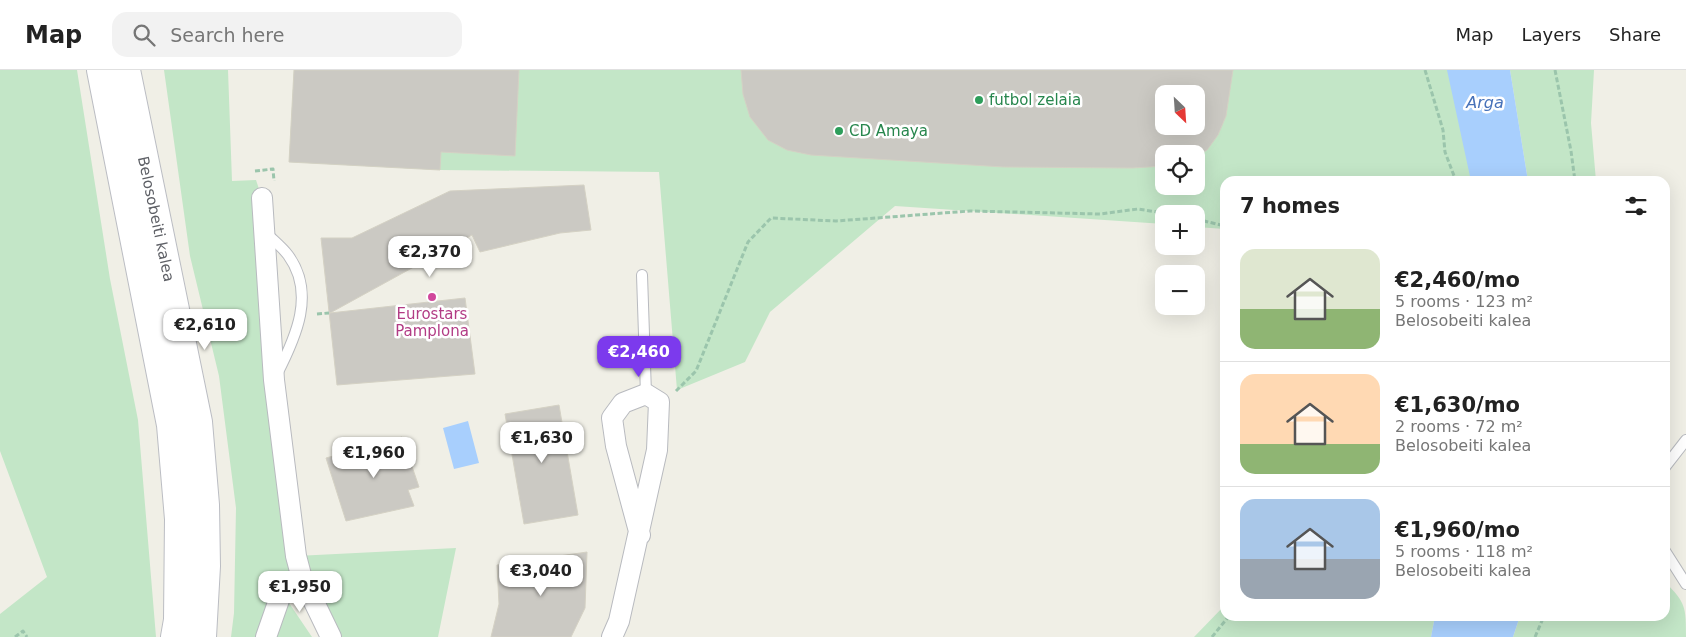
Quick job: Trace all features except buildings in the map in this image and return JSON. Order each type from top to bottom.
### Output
[{"type":"main road","name":"Belosobeiti kalea","points":[[101,70],[171,425],[179,520],[178,620],[175,637]]},
{"type":"main road","name":"Belosobeiti kalea","points":[[126,70],[198,422],[205,505],[206,566],[202,637]]},
{"type":"street","points":[[262,198],[274,380],[296,556],[301,575],[331,637]]},
{"type":"street","points":[[612,637],[619,621],[640,535],[657,450],[653,398],[623,403],[612,418],[616,446],[640,535]]},
{"type":"street","points":[[266,637],[280,597],[301,575]]},
{"type":"street","points":[[278,637],[283,615],[301,575]]},
{"type":"lane","points":[[264,231],[288,255],[301,283],[302,314],[289,350],[274,380]]},
{"type":"lane","points":[[642,275],[653,398]]},
{"type":"lane","points":[[1670,461],[1686,440]]},
{"type":"lane","points":[[1670,559],[1686,584]]},
{"type":"path","points":[[1425,70],[1443,130],[1445,152],[1454,176]]},
{"type":"path","points":[[1555,70],[1574,176]]},
{"type":"path","points":[[653,398],[677,390],[696,370],[748,242],[771,218],[836,221],[970,211],[1100,214],[1138,210],[1155,212]]},
{"type":"path","points":[[1205,221],[1220,225]]},
{"type":"path","points":[[1212,637],[1225,621]]},
{"type":"path","points":[[1536,637],[1542,621]]},
{"type":"path","points":[[15,637],[23,631],[27,637]]},
{"type":"green space","points":[[0,70],[77,70],[110,279],[138,420],[156,637],[0,637],[0,614],[47,577],[0,451]]},
{"type":"green space","points":[[164,70],[228,70],[232,181],[256,180],[262,198],[296,556],[456,548],[438,637],[331,637],[301,576],[289,603],[312,637],[231,637],[234,613],[236,508],[219,376],[190,256]]},
{"type":"green space","name":"CD Amaya","points":[[294,70],[1448,70],[1471,176],[1220,176],[1220,229],[1205,228],[1205,205],[1155,205],[1155,223],[895,206],[770,312],[745,362],[677,390],[659,172],[440,170],[289,162]]},
{"type":"green space","points":[[1510,70],[1594,70],[1591,123],[1596,176],[1527,176]]},
{"type":"green space","points":[[1670,587],[1681,601],[1686,619],[1686,637],[1513,637],[1518,621],[1670,621]]},
{"type":"green space","points":[[1220,610],[1220,621],[1434,621],[1431,637],[1194,637]]},
{"type":"water","name":"Arga","points":[[1447,70],[1510,70],[1527,176],[1470,176]]},
{"type":"water","points":[[468,421],[479,463],[454,469],[443,428]]},
{"type":"water","points":[[1434,621],[1518,621],[1513,637],[1431,637]]},
{"type":"place","name":"futbol zelaia","points":[[979,100]]},
{"type":"place","name":"CD Amaya","points":[[839,131]]},
{"type":"place","name":"Eurostars Pamplona","points":[[432,297]]}]
